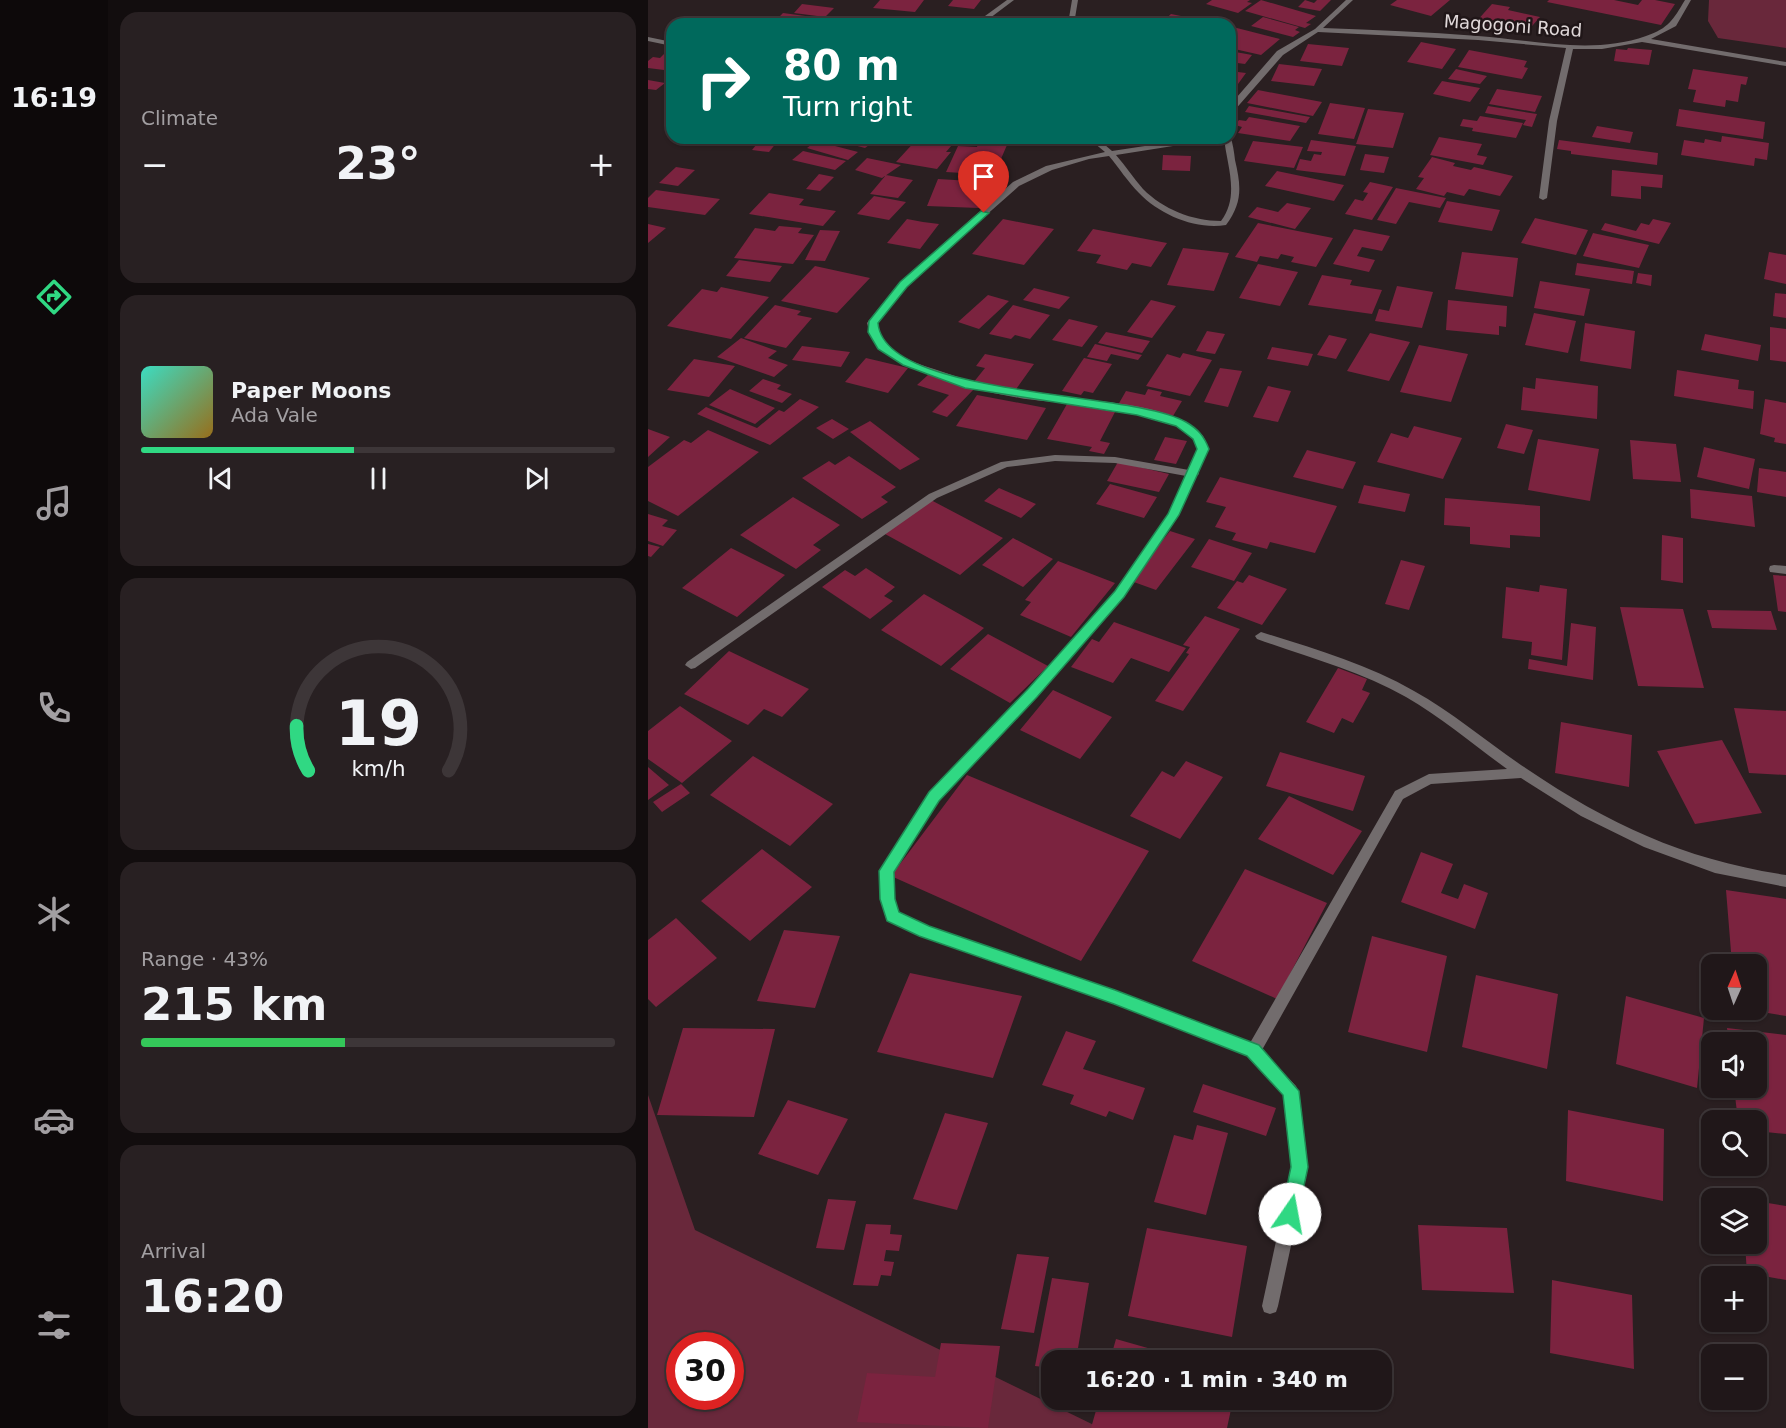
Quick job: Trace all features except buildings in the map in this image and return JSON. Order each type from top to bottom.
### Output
[{"type":"street","points":[[986,18],[1011,0]]},
{"type":"street","points":[[1072,18],[1075,0]]},
{"type":"street","points":[[1236,103],[1280,53],[1317,30],[1350,0]]},
{"type":"street","name":"Magogoni Road","points":[[1317,30],[1487,39],[1570,47],[1643,40],[1673,26],[1688,0]]},
{"type":"street","points":[[648,39],[666,43]]},
{"type":"street","points":[[1643,40],[1786,64]]},
{"type":"street","points":[[1543,198],[1553,121],[1570,47]]},
{"type":"street","points":[[1101,144],[1113,152],[1140,191],[1179,216],[1195,222],[1215,224],[1223,223],[1228,218],[1236,193],[1229,144]]},
{"type":"street","points":[[1173,144],[1113,152],[1049,168],[1016,184],[903,284],[873,323],[873,332],[882,346],[906,362],[969,386],[1127,410],[1180,423],[1198,437],[1203,449],[1194,474],[1173,515],[1120,594],[1032,693],[934,796],[887,871],[887,899],[892,916],[925,931],[1115,997],[1253,1051],[1291,1091],[1300,1167],[1270,1306]]},
{"type":"street","points":[[691,665],[933,496],[1005,464],[1055,458],[1115,459],[1194,474]]},
{"type":"street","points":[[1774,569],[1786,570]]},
{"type":"street","points":[[1261,636],[1409,693],[1477,738],[1523,773],[1589,814],[1654,848],[1744,876],[1786,881]]},
{"type":"street","points":[[1253,1051],[1399,795],[1429,779],[1523,773]]},
{"type":"shaded area","points":[[1709,0],[1786,0],[1786,48],[1718,38],[1708,21]]},
{"type":"shaded area","points":[[648,1095],[695,1230],[1041,1399],[1041,1410],[1063,1410],[1100,1428],[648,1428]]},
{"type":"route","points":[[984,213],[903,284],[873,323],[873,332],[882,346],[906,362],[969,386],[1137,411],[1180,423],[1198,437],[1203,449],[1194,474],[1173,515],[1120,594],[1032,693],[934,796],[887,871],[887,899],[892,916],[925,931],[1115,997],[1253,1051],[1291,1091],[1300,1167],[1290,1214]]}]
